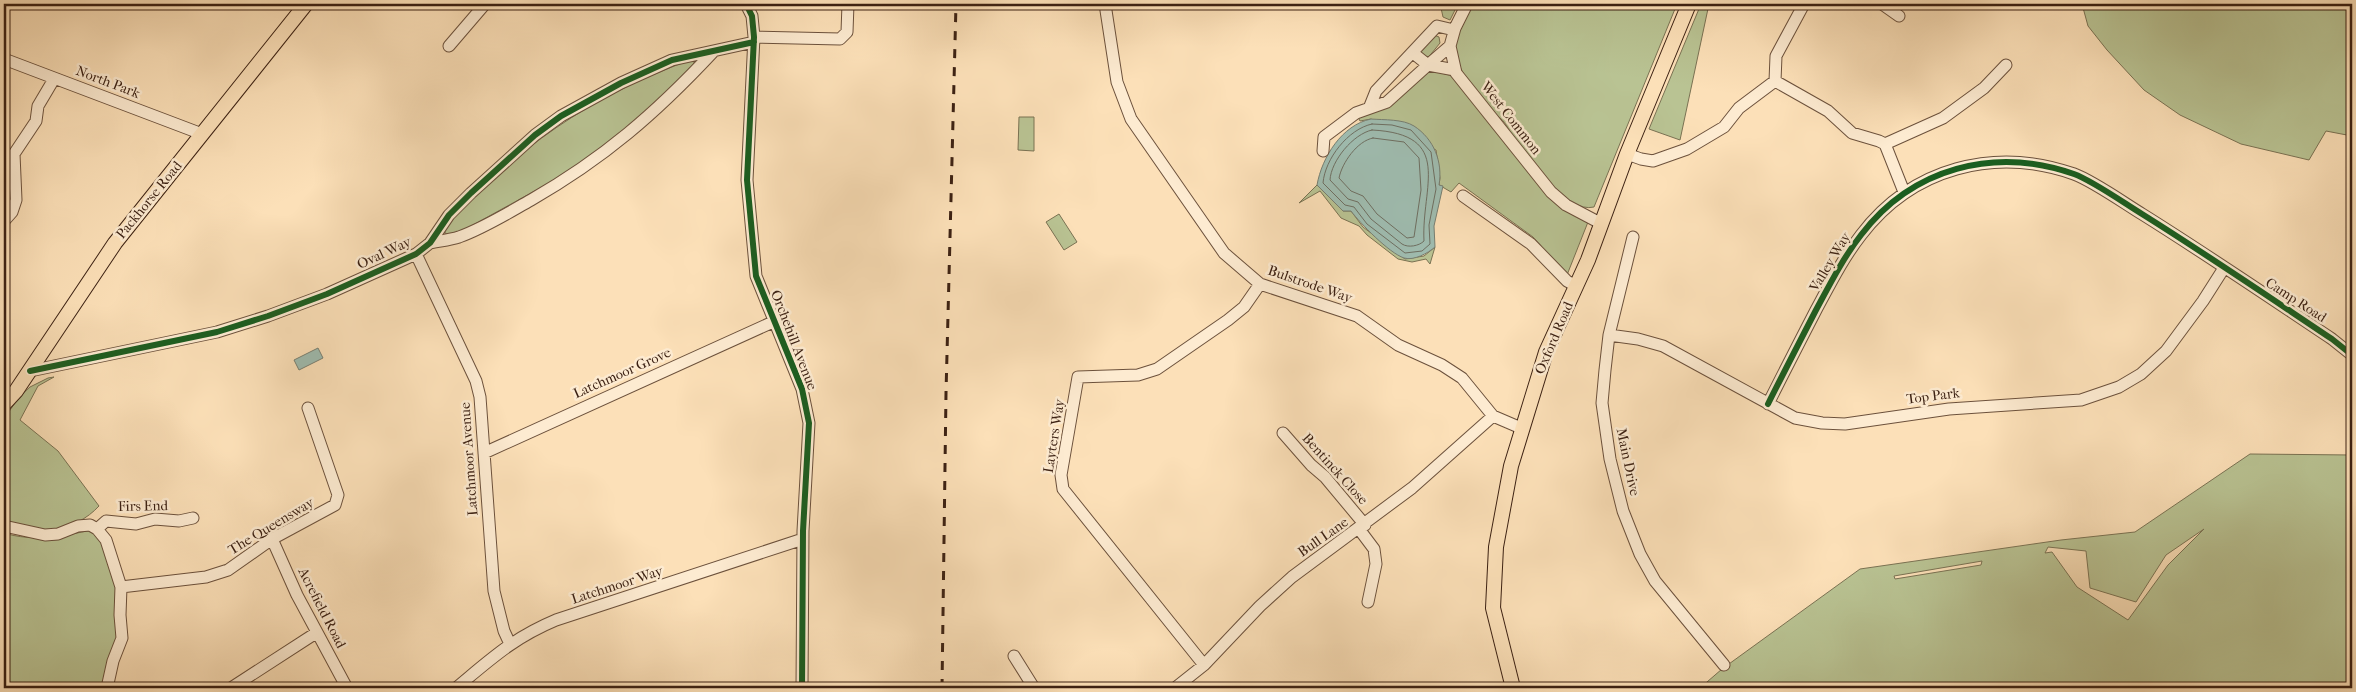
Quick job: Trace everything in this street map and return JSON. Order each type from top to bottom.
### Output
[{"type":"main road","name":"Packhorse Road","points":[[4,404],[30,371],[114,242],[306,4]]},
{"type":"main road","name":"Oxford Road","points":[[1513,688],[1493,608],[1494,570],[1506,489],[1521,428],[1546,352],[1602,224],[1627,154],[1689,4]]},
{"type":"street","points":[[449,46],[485,4]]},
{"type":"street","name":"Orchehill Avenue","points":[[746,4],[752,16],[754,40],[747,180],[756,276],[773,322],[802,389],[809,424],[803,539],[802,688]]},
{"type":"street","name":"Oval Way","points":[[30,371],[216,332],[268,316],[327,294],[416,254],[430,243],[449,215],[471,193],[535,135],[561,116],[621,83],[672,60],[713,52],[754,40],[840,39],[847,32],[848,4]]},
{"type":"street","name":"Bulstrode Way","points":[[1105,4],[1116,82],[1131,119],[1224,252],[1251,279],[1260,284],[1357,316],[1398,345],[1442,365],[1462,378],[1493,416],[1521,428]]},
{"type":"street","name":"West Common","points":[[1467,4],[1454,30],[1450,46],[1455,70],[1460,79],[1551,192],[1566,205],[1602,224]]},
{"type":"street","points":[[1882,4],[1900,16]]},
{"type":"street","points":[[1775,81],[1776,56],[1800,6]]},
{"type":"street","points":[[1370,106],[1376,91],[1396,72],[1436,26],[1454,30]]},
{"type":"street","points":[[1323,151],[1324,137],[1356,112],[1387,102],[1450,46]]},
{"type":"street","name":"Oval Way","points":[[430,243],[460,237],[563,182],[604,155],[675,93],[713,52]]},
{"type":"street","points":[[1413,53],[1428,65],[1455,70]]},
{"type":"street","name":"North Park","points":[[4,59],[202,134]]},
{"type":"street","points":[[1885,144],[1943,118],[1984,88],[2006,66]]},
{"type":"street","points":[[1396,72],[1408,83]]},
{"type":"street","points":[[4,221],[12,212],[16,200],[14,154],[36,121],[38,106],[54,79]]},
{"type":"street","points":[[1627,154],[1641,160],[1653,161],[1687,149],[1724,127],[1739,108],[1775,81]]},
{"type":"street","points":[[1775,81],[1828,111],[1852,133],[1885,144],[1904,192]]},
{"type":"street","name":"Valley Way","points":[[1768,404],[1845,257],[1861,234],[1904,192],[1923,181],[1949,170],[1976,164],[2003,162],[2037,164],[2075,174],[2172,233],[2224,268]]},
{"type":"street","points":[[1463,196],[1531,244],[1567,281],[1576,286]]},
{"type":"street","name":"Main Drive","points":[[1633,237],[1608,335],[1602,403],[1610,459],[1623,511],[1640,554],[1655,580],[1724,665]]},
{"type":"street","name":"Latchmoor Avenue","points":[[416,254],[476,381],[480,397],[494,591],[504,631],[510,644]]},
{"type":"street","name":"Camp Road","points":[[2224,268],[2332,339],[2352,355]]},
{"type":"street","name":"Top Park","points":[[1608,335],[1638,339],[1664,346],[1795,418],[1822,424],[1845,424],[1949,408],[2081,400],[2119,387],[2141,374],[2154,363],[2171,344],[2224,268]]},
{"type":"street","name":"Layters Way","points":[[1204,665],[1063,489],[1061,475],[1078,377],[1138,375],[1157,369],[1244,307],[1260,284]]},
{"type":"street","name":"Latchmoor Grove","points":[[484,453],[773,322]]},
{"type":"street","name":"The Queensway","points":[[121,587],[206,577],[228,570],[272,540],[322,514],[338,501],[338,495],[320,437],[308,408]]},
{"type":"street","name":"Bull Lane","points":[[1175,688],[1204,665],[1260,606],[1292,577],[1362,527],[1412,488],[1493,416]]},
{"type":"street","name":"Bentinck Close","points":[[1283,432],[1311,465],[1326,477],[1362,527],[1374,549],[1376,564],[1368,602]]},
{"type":"street","name":"Firs End","points":[[4,526],[45,535],[58,534],[84,525],[97,529],[106,522],[136,524],[155,519],[179,521],[193,518]]},
{"type":"street","points":[[97,529],[106,540],[121,587],[120,615],[122,638],[110,670],[107,688]]},
{"type":"street","name":"Latchmoor Way","points":[[456,688],[510,644],[528,632],[556,620],[803,539]]},
{"type":"street","name":"Acrefield Road","points":[[272,540],[316,633],[347,688]]},
{"type":"street","points":[[231,688],[316,633]]},
{"type":"street","points":[[1014,656],[1034,688]]},
{"type":"green space","points":[[1444,4],[1458,4],[1450,20],[1443,17],[1441,8]]},
{"type":"green space","points":[[1470,4],[1677,4],[1594,207],[1583,207],[1572,202],[1549,184],[1513,141],[1505,123],[1488,110],[1466,77],[1456,57],[1455,47],[1459,28]]},
{"type":"green space","points":[[1701,4],[1709,4],[1680,140],[1649,129]]},
{"type":"green space","points":[[2082,4],[2352,4],[2352,136],[2326,131],[2309,160],[2241,144],[2180,115],[2144,90],[2107,50],[2088,26]]},
{"type":"green space","points":[[1434,35],[1439,37],[1440,43],[1427,59],[1418,51]]},
{"type":"green space","points":[[690,60],[694,61],[694,66],[630,126],[562,176],[462,231],[449,235],[445,233],[444,227],[499,172],[556,128],[586,108],[619,91]]},
{"type":"green space","points":[[1429,70],[1453,76],[1546,191],[1588,222],[1567,275],[1533,237],[1459,183],[1451,192],[1439,185],[1440,178],[1436,150],[1371,119],[1360,121],[1358,117]]},
{"type":"green space","points":[[1019,117],[1034,117],[1034,151],[1018,150]]},
{"type":"green space","points":[[1317,185],[1343,211],[1351,211],[1363,227],[1405,259],[1424,256],[1435,247],[1430,264],[1426,259],[1412,262],[1398,259],[1367,235],[1359,226],[1341,218],[1320,191],[1299,203]]},
{"type":"green space","points":[[1059,214],[1077,242],[1064,250],[1046,222]]},
{"type":"green space","points":[[54,377],[38,386],[20,420],[58,451],[99,506],[89,515],[67,527],[41,530],[29,529],[4,519],[4,419],[19,397],[30,387]]},
{"type":"green space","points":[[2250,454],[2352,455],[2352,688],[1700,688],[1722,669],[1860,569],[2061,540],[2135,532]],"holes":[[[2204,529],[2168,565],[2128,620],[2077,587],[2052,552],[2045,553],[2048,547],[2086,551],[2090,588],[2136,602],[2166,555]],[[1982,561],[1981,565],[1895,579],[1894,576]]]},
{"type":"green space","points":[[92,530],[103,539],[117,592],[116,630],[121,644],[102,688],[4,688],[4,533],[37,538]]},
{"type":"water","points":[[1371,119],[1399,121],[1414,126],[1427,137],[1436,152],[1440,168],[1439,185],[1443,186],[1434,226],[1435,247],[1425,254],[1408,259],[1398,255],[1368,230],[1351,211],[1343,211],[1317,185],[1323,164],[1342,135],[1361,122]]},
{"type":"water","points":[[318,348],[323,358],[299,370],[294,360]]},
{"type":"railway","points":[[942,688],[946,393],[956,4]]},
{"type":"cycle path","points":[[746,4],[752,16],[754,37],[747,180],[756,276],[802,389],[809,423],[803,531],[802,688]]},
{"type":"cycle path","points":[[30,371],[217,332],[268,316],[327,294],[416,254],[430,243],[449,215],[471,193],[535,135],[561,116],[621,83],[672,60],[754,42]]},
{"type":"cycle path","points":[[1768,404],[1816,310],[1843,262],[1861,235],[1882,212],[1905,193],[1930,179],[1957,169],[1985,163],[2014,162],[2044,166],[2074,174],[2090,182],[2166,229],[2332,339],[2352,355]]}]
